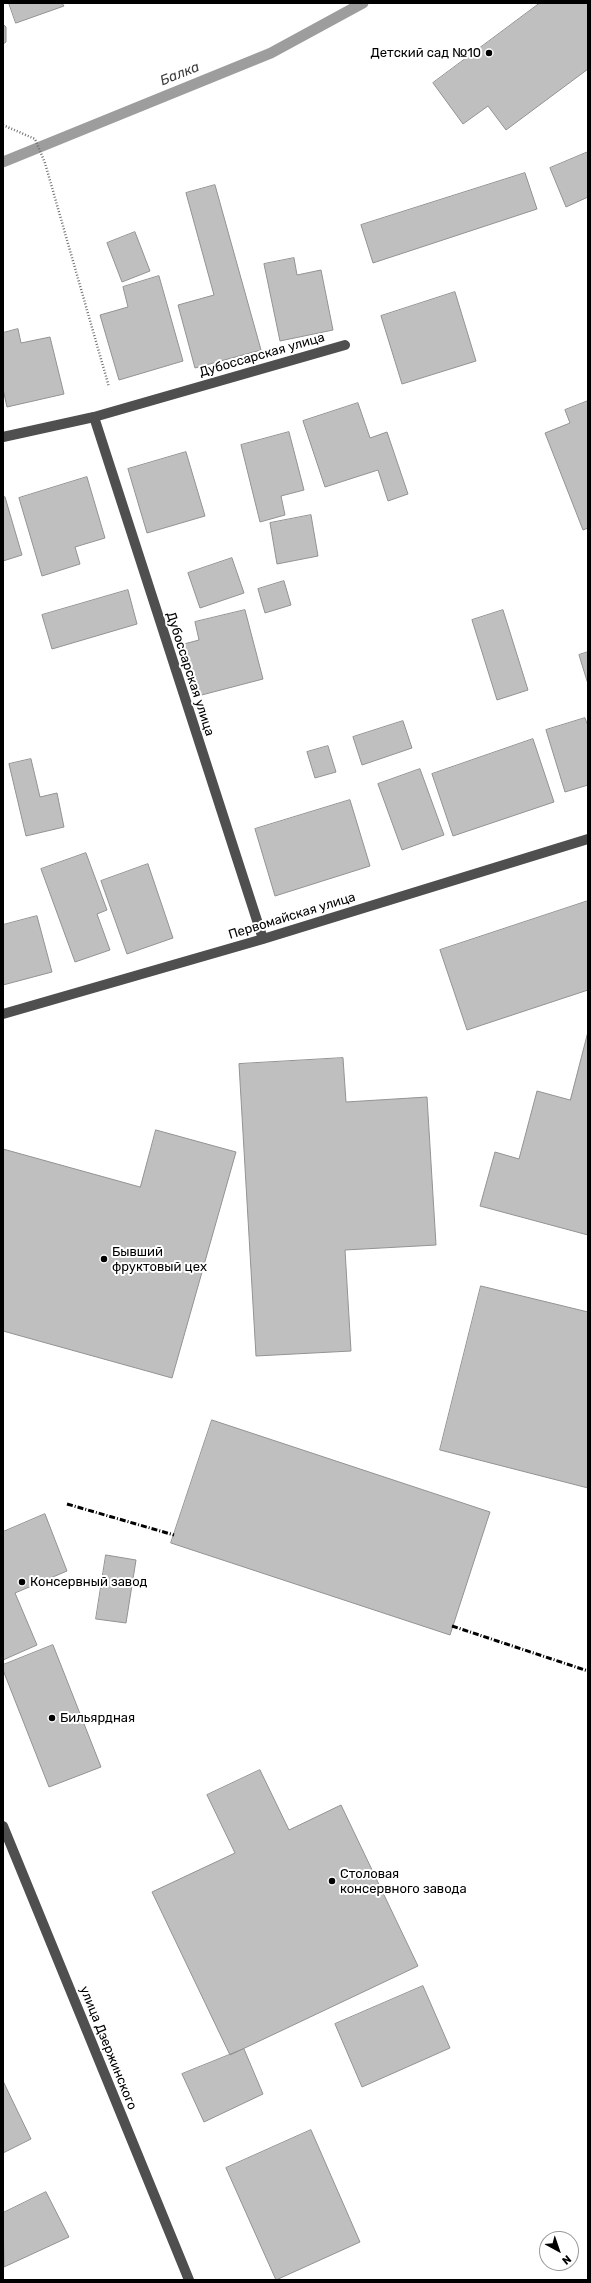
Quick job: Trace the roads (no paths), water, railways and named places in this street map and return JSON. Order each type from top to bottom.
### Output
[{"type":"street","name":"Дубоссарская улица","points":[[3,437],[94,417],[346,345]]},
{"type":"street","name":"Дубоссарская улица","points":[[94,417],[263,939]]},
{"type":"street","name":"Первомайская улица","points":[[3,1014],[263,939],[588,839]]},
{"type":"street","name":"улица Дзержинского","points":[[3,1826],[189,2280]]},
{"type":"waterway","name":"Балка","points":[[3,162],[271,53],[363,3]]},
{"type":"railway","points":[[67,1504],[174,1535]]},
{"type":"railway","points":[[452,1626],[588,1671]]},
{"type":"place","name":"Детский сад №10","points":[[489,53]]},
{"type":"place","name":"Бывший фруктовый цех","points":[[104,1259]]},
{"type":"place","name":"Консервный завод","points":[[22,1582]]},
{"type":"place","name":"Бильярдная","points":[[52,1718]]},
{"type":"place","name":"Столовая консервного завода","points":[[332,1881]]}]
